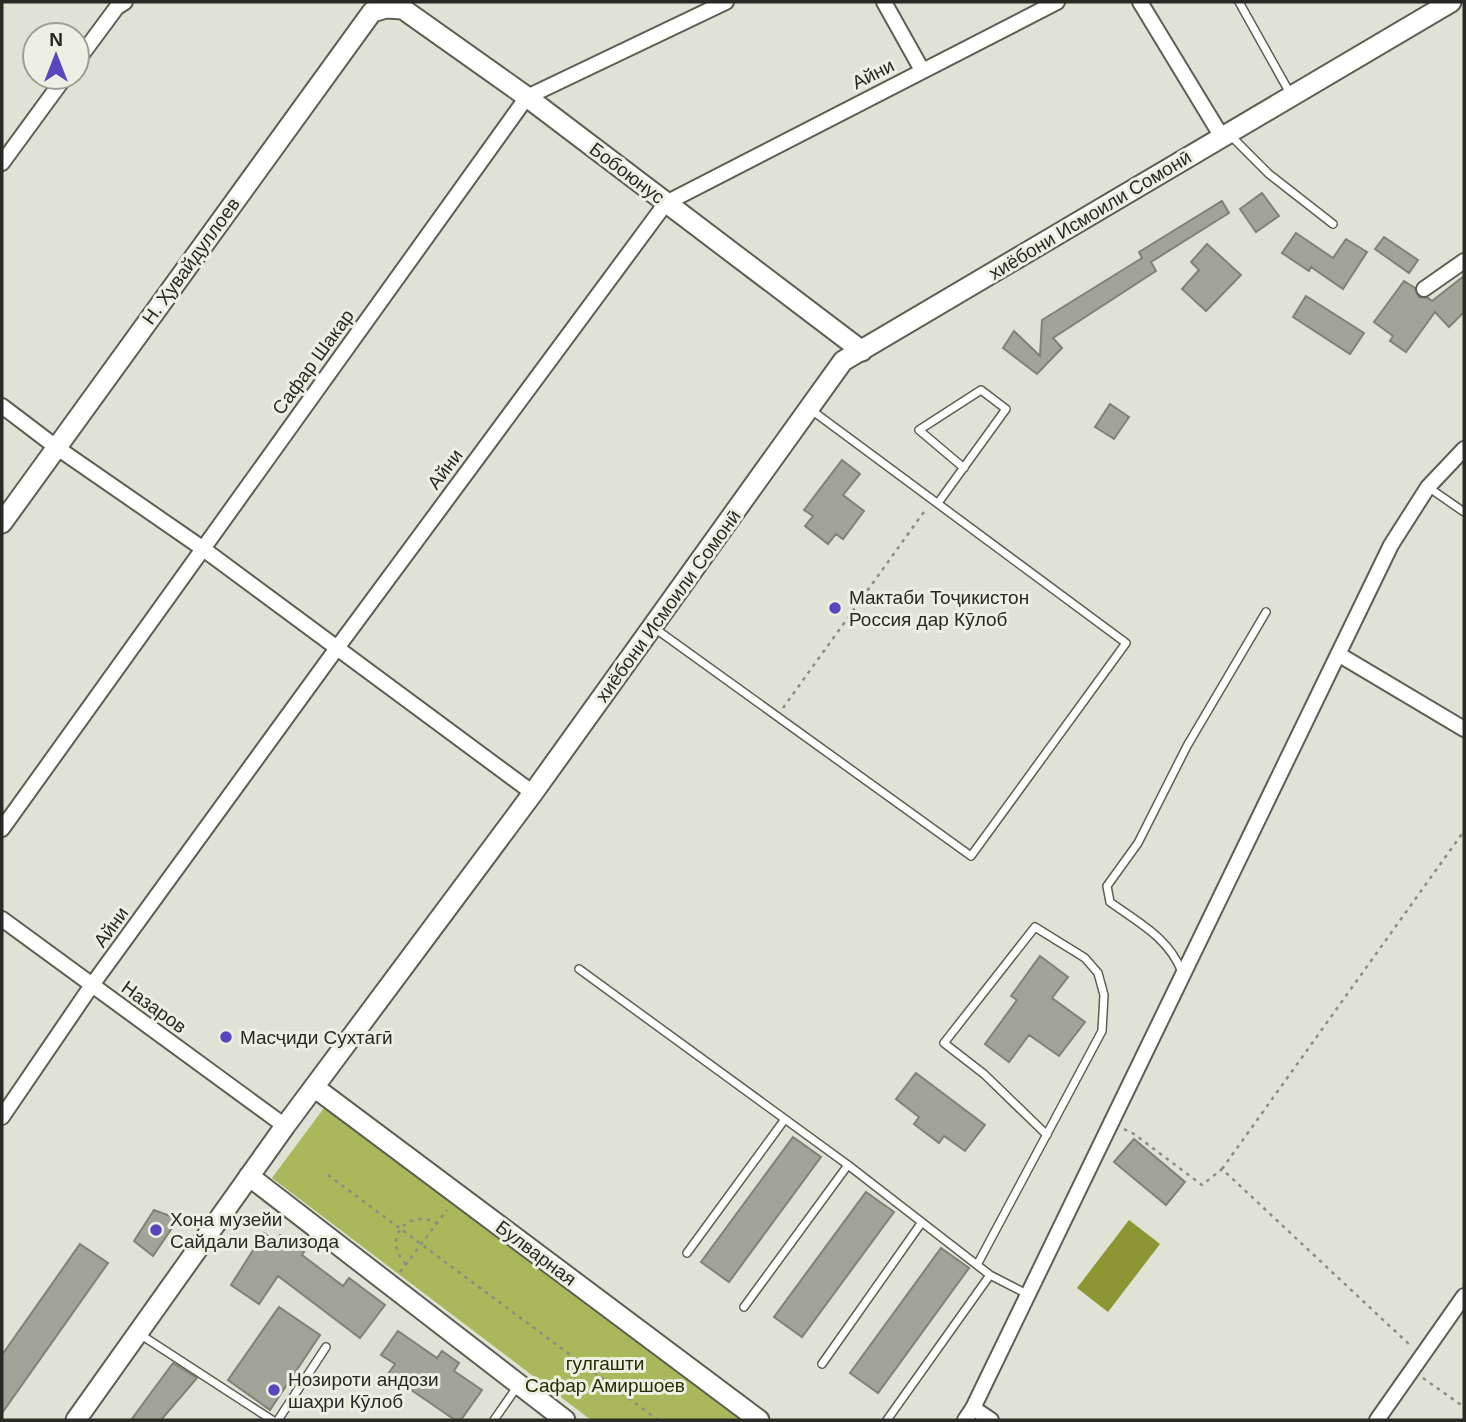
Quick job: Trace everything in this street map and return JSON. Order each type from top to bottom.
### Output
[{"type":"street","points":[[91,42],[117,7],[125,2]]},
{"type":"street","name":"Сафар Шакар","points":[[2,829],[527,97],[726,2]]},
{"type":"street","points":[[884,2],[922,70]]},
{"type":"street","name":"Айни","points":[[2,1117],[92,985],[666,202],[1057,2]]},
{"type":"street","points":[[1140,2],[1225,135]]},
{"type":"street","name":"хиёбони Исмоили Сомонӣ","points":[[76,1420],[313,1087],[533,793],[844,361],[1292,96],[1441,4]]},
{"type":"street","name":"Бобоюнус","points":[[386,8],[403,9],[527,97],[862,351]]},
{"type":"street","name":"Н. Ҳувайдуллоев","points":[[2,523],[372,12],[386,8]]},
{"type":"street","points":[[2,163],[55,91]]},
{"type":"street","points":[[1424,289],[1464,261]]},
{"type":"street","points":[[2,406],[56,447],[202,548],[533,793]]},
{"type":"street","points":[[991,1420],[969,1414],[1391,545],[1428,488],[1464,449]]},
{"type":"street","points":[[1338,654],[1464,729]]},
{"type":"street","name":"Назаров","points":[[2,919],[285,1126]]},
{"type":"street","name":"Булварная","points":[[313,1087],[759,1420]]},
{"type":"street","points":[[249,1176],[565,1420]]},
{"type":"street","points":[[1377,1420],[1464,1296]]},
{"type":"lane","points":[[1239,2],[1292,96]]},
{"type":"lane","points":[[1225,135],[1269,174],[1333,224]]},
{"type":"lane","points":[[935,501],[964,468],[1006,409],[981,390],[919,430],[964,468]]},
{"type":"lane","points":[[653,627],[971,856],[1126,643],[810,408]]},
{"type":"lane","points":[[1428,488],[1464,512]]},
{"type":"lane","points":[[1184,976],[1175,954],[1158,937],[1110,902],[1107,886],[1138,843],[1187,746],[1266,611]]},
{"type":"lane","points":[[977,1265],[1047,1135],[1102,1031],[1104,995],[1098,974],[1085,958],[1035,927],[944,1042],[984,1074],[1047,1135]]},
{"type":"lane","points":[[579,969],[848,1165],[990,1275],[1027,1294]]},
{"type":"lane","points":[[687,1253],[785,1119]]},
{"type":"lane","points":[[744,1307],[848,1165]]},
{"type":"lane","points":[[822,1364],[922,1222]]},
{"type":"lane","points":[[887,1420],[990,1275]]},
{"type":"lane","points":[[138,1333],[272,1420]]},
{"type":"lane","points":[[278,1420],[326,1347]]},
{"type":"lane","points":[[494,1420],[519,1385]]},
{"type":"path","points":[[777,716],[935,501]]},
{"type":"path","points":[[1111,1124],[1134,1134],[1202,1185],[1222,1169],[1464,831]]},
{"type":"path","points":[[1222,1169],[1422,1356]]},
{"type":"path","points":[[328,1175],[658,1420]]},
{"type":"path","points":[[389,1285],[458,1195]]},
{"type":"path","points":[[406,1265],[397,1252],[396,1244],[401,1228],[414,1219],[422,1218],[437,1223]]},
{"type":"path","points":[[1412,1370],[1464,1406]]},
{"type":"green space","name":"гулгашти Сафар Амиршоев","points":[[324,1108],[744,1420],[591,1420],[272,1178]]},
{"type":"shaded area","points":[[1129,1220],[1160,1244],[1108,1312],[1077,1288]]},
{"type":"building","points":[[1262,193],[1279,216],[1256,232],[1240,209]]},
{"type":"building","points":[[1222,201],[1229,213],[1151,262],[1156,271],[1053,338],[1062,348],[1037,374],[1003,348],[1014,331],[1040,356],[1042,320],[1142,258],[1139,252]]},
{"type":"building","points":[[1296,233],[1333,258],[1346,239],[1367,252],[1343,289],[1311,267],[1309,271],[1282,253]]},
{"type":"building","points":[[1384,237],[1418,260],[1409,273],[1375,249]]},
{"type":"building","points":[[1207,244],[1241,275],[1206,311],[1182,289],[1199,270],[1191,262]]},
{"type":"building","points":[[1464,276],[1464,312],[1449,327],[1435,312],[1406,352],[1390,341],[1393,336],[1374,322],[1404,281],[1415,288],[1419,297],[1432,301]]},
{"type":"building","points":[[1306,296],[1364,333],[1350,354],[1293,317]]},
{"type":"building","points":[[1110,404],[1129,417],[1114,439],[1095,427]]},
{"type":"building","points":[[842,460],[860,474],[843,495],[864,511],[843,539],[836,534],[828,544],[805,526],[813,516],[804,510]]},
{"type":"building","points":[[1040,956],[1068,977],[1052,998],[1085,1022],[1059,1056],[1029,1035],[1009,1062],[985,1044],[1017,1000],[1011,996]]},
{"type":"building","points":[[916,1073],[985,1125],[965,1151],[944,1136],[939,1143],[914,1124],[919,1117],[896,1099]]},
{"type":"building","points":[[793,1137],[821,1157],[729,1282],[701,1262]]},
{"type":"building","points":[[1134,1139],[1185,1182],[1166,1205],[1114,1162]]},
{"type":"building","points":[[866,1192],[894,1212],[802,1337],[774,1317]]},
{"type":"building","name":"Хона музейи Сайдали Вализода","points":[[154,1210],[178,1219],[153,1256],[134,1241]]},
{"type":"building","points":[[264,1233],[275,1241],[280,1235],[343,1286],[349,1278],[385,1305],[360,1338],[278,1276],[259,1304],[231,1285]]},
{"type":"building","points":[[80,1244],[108,1263],[2,1413],[2,1355]]},
{"type":"building","points":[[941,1248],[969,1268],[878,1393],[850,1373]]},
{"type":"building","points":[[279,1307],[320,1335],[270,1410],[228,1380]]},
{"type":"building","points":[[398,1331],[437,1358],[442,1351],[459,1363],[454,1371],[482,1390],[461,1420],[455,1420],[388,1374],[395,1364],[381,1355]]},
{"type":"building","points":[[173,1363],[197,1378],[161,1420],[131,1420]]},
{"type":"place","name":"Мактаби Тоҷикистон Россия дар Кӯлоб","points":[[835,608]]},
{"type":"place","name":"Масҷиди Сухтагӣ","points":[[226,1037]]},
{"type":"place","name":"Хона музейи Сайдали Вализода","points":[[156,1230]]},
{"type":"place","name":"Нозироти андози шаҳри Кӯлоб","points":[[274,1390]]}]
